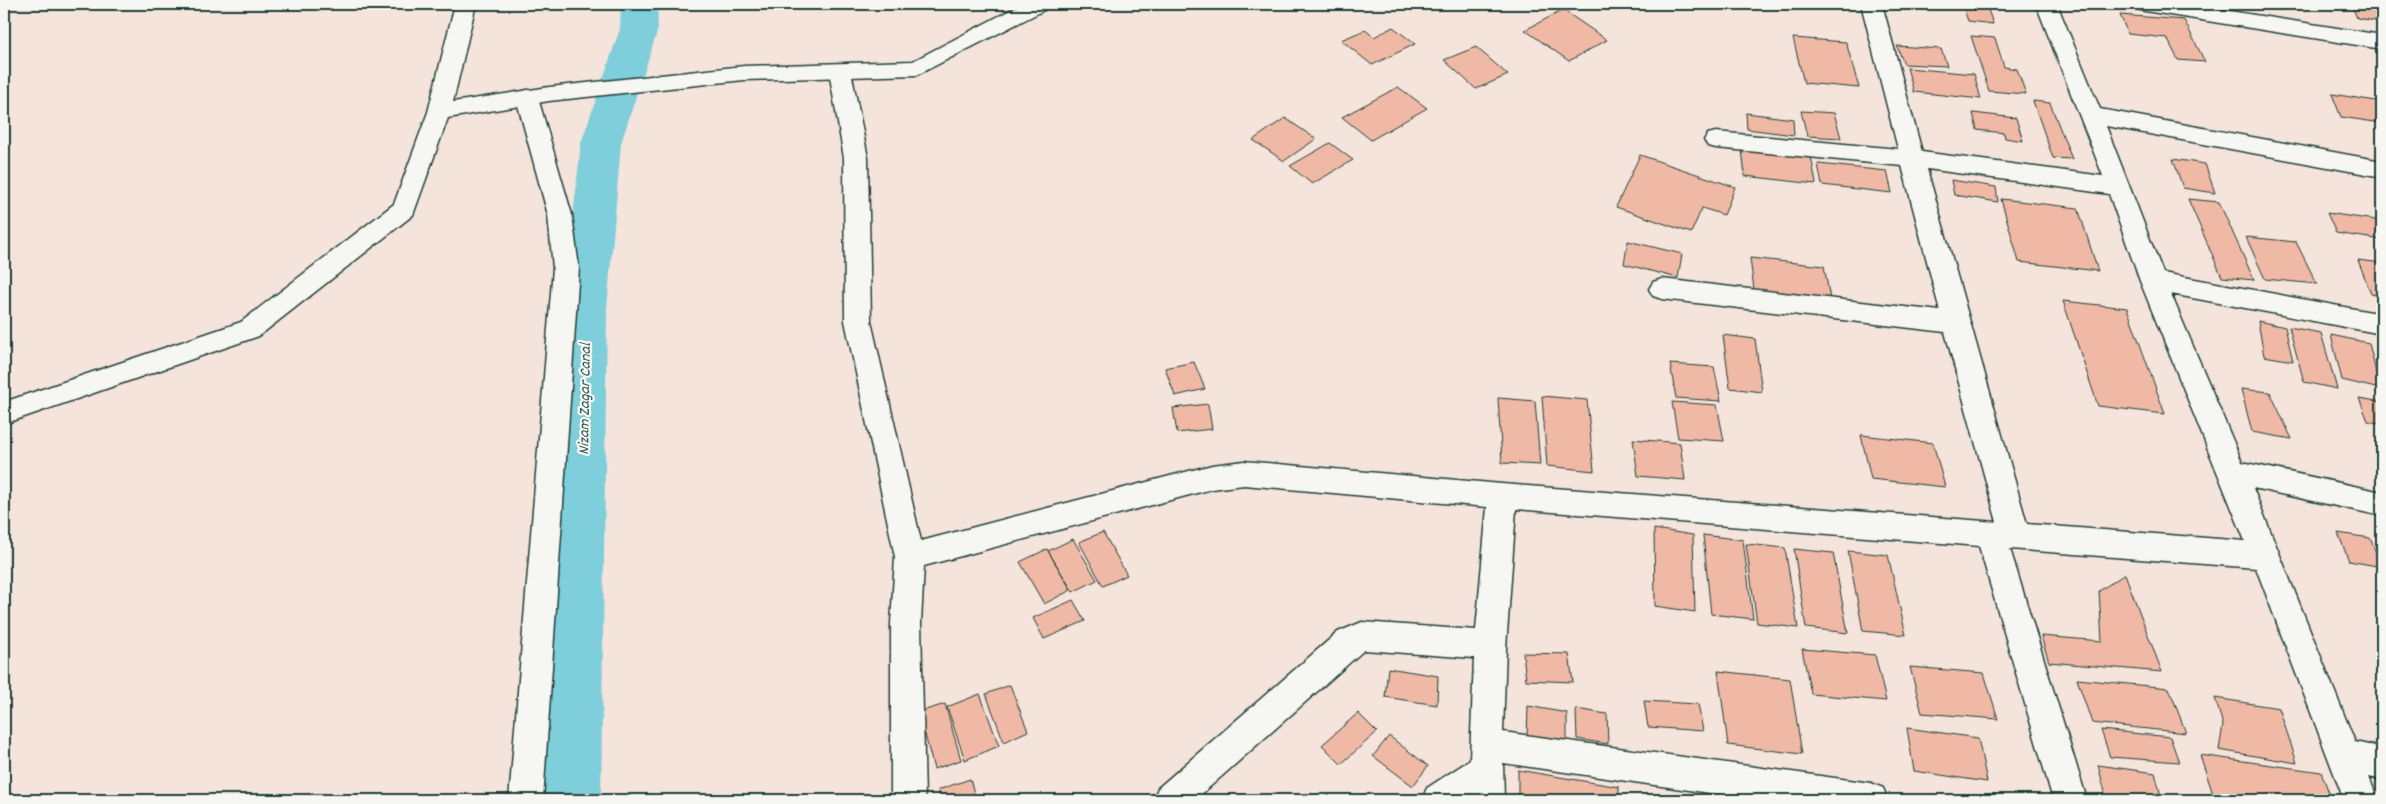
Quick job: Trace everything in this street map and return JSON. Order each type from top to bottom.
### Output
[{"type":"street","points":[[4,413],[250,329],[404,209],[438,112],[465,4]]},
{"type":"street","points":[[438,112],[538,96],[744,73],[918,68],[1038,4]]},
{"type":"street","points":[[1872,4],[1956,323],[2003,534],[2070,800]]},
{"type":"street","points":[[2047,4],[2120,187],[2153,281],[2266,556],[2361,800]]},
{"type":"street","points":[[2145,4],[2382,42]]},
{"type":"street","points":[[840,70],[856,158],[858,321],[910,557],[906,623],[907,799]]},
{"type":"street","points":[[526,800],[566,268],[560,215],[538,96]]},
{"type":"street","points":[[2091,115],[2382,169]]},
{"type":"street","points":[[1716,140],[1913,159],[2120,187]]},
{"type":"street","points":[[2153,281],[2382,324]]},
{"type":"street","points":[[1662,289],[1956,323]]},
{"type":"street","points":[[2232,472],[2382,504]]},
{"type":"street","points":[[910,557],[1230,473],[2266,556]]},
{"type":"street","points":[[1487,800],[1485,756],[1490,645],[1502,496]]},
{"type":"street","points":[[1170,800],[1349,642],[1362,636],[1490,645]]},
{"type":"street","points":[[1439,800],[1485,756]]},
{"type":"street","points":[[1485,756],[1871,800]]},
{"type":"street","points":[[2344,756],[2382,764]]},
{"type":"building","points":[[1962,4],[1986,4],[1993,24],[1968,21]]},
{"type":"building","points":[[2351,4],[2382,4],[2382,22],[2357,18]]},
{"type":"building","points":[[1563,10],[1607,40],[1569,61],[1525,30]]},
{"type":"building","points":[[2120,15],[2184,20],[2205,62],[2178,60],[2167,38],[2128,34]]},
{"type":"building","points":[[1393,27],[1415,44],[1372,65],[1341,40],[1365,30],[1374,37]]},
{"type":"building","points":[[1971,36],[1995,38],[2004,67],[2017,69],[2026,94],[1989,91]]},
{"type":"building","points":[[1793,38],[1846,42],[1859,88],[1804,83]]},
{"type":"building","points":[[1897,46],[1941,49],[1947,66],[1904,64]]},
{"type":"building","points":[[1476,47],[1508,75],[1476,89],[1444,60]]},
{"type":"building","points":[[1907,68],[1974,74],[1981,99],[1914,92]]},
{"type":"building","points":[[1398,87],[1427,108],[1371,140],[1342,117]]},
{"type":"building","points":[[2332,94],[2382,102],[2382,123],[2341,117]]},
{"type":"building","points":[[2033,101],[2050,103],[2072,159],[2053,158]]},
{"type":"building","points":[[1801,111],[1834,113],[1841,138],[1807,136]]},
{"type":"building","points":[[1746,113],[1793,119],[1794,135],[1747,129]]},
{"type":"building","points":[[1973,113],[2016,118],[2023,141],[2005,138],[2004,133],[1977,130]]},
{"type":"building","points":[[1285,118],[1316,139],[1284,161],[1253,140]]},
{"type":"building","points":[[1330,143],[1353,160],[1312,184],[1290,166]]},
{"type":"building","points":[[1742,149],[1811,156],[1816,184],[1745,176]]},
{"type":"building","points":[[1640,155],[1735,187],[1724,215],[1702,208],[1691,233],[1616,207]]},
{"type":"building","points":[[2173,159],[2205,164],[2215,193],[2183,188]]},
{"type":"building","points":[[1818,164],[1887,171],[1892,193],[1822,185]]},
{"type":"building","points":[[1951,180],[1996,187],[1998,202],[1954,195]]},
{"type":"building","points":[[2001,199],[2078,208],[2098,271],[2019,262]]},
{"type":"building","points":[[2188,199],[2219,202],[2254,280],[2222,277]]},
{"type":"building","points":[[2327,213],[2382,221],[2382,240],[2336,233]]},
{"type":"building","points":[[2246,237],[2296,242],[2317,284],[2265,279]]},
{"type":"building","points":[[1628,241],[1682,254],[1678,278],[1624,264]]},
{"type":"building","points":[[1750,258],[1824,266],[1830,299],[1754,290]]},
{"type":"building","points":[[2358,260],[2382,263],[2382,296],[2371,294]]},
{"type":"building","points":[[2063,301],[2127,308],[2165,414],[2098,406]]},
{"type":"building","points":[[2258,321],[2285,327],[2293,361],[2264,356]]},
{"type":"building","points":[[2289,327],[2321,333],[2337,389],[2304,382]]},
{"type":"building","points":[[1723,335],[1755,339],[1762,392],[1730,388]]},
{"type":"building","points":[[2331,335],[2369,343],[2380,389],[2342,380]]},
{"type":"building","points":[[1194,362],[1205,389],[1175,396],[1165,368]]},
{"type":"building","points":[[1670,364],[1714,367],[1721,401],[1676,398]]},
{"type":"building","points":[[2241,389],[2270,392],[2292,439],[2252,432]]},
{"type":"building","points":[[1542,396],[1587,400],[1594,471],[1547,466]]},
{"type":"building","points":[[1498,398],[1535,401],[1540,465],[1502,463]]},
{"type":"building","points":[[2359,398],[2382,402],[2382,424],[2368,421]]},
{"type":"building","points":[[1672,402],[1717,405],[1724,441],[1678,438]]},
{"type":"building","points":[[1208,404],[1212,429],[1177,433],[1173,408]]},
{"type":"building","points":[[1861,435],[1933,443],[1945,487],[1871,479]]},
{"type":"building","points":[[1633,439],[1680,443],[1685,480],[1638,476]]},
{"type":"building","points":[[1654,529],[1693,535],[1695,612],[1655,606]]},
{"type":"building","points":[[1103,532],[1127,575],[1103,586],[1079,542]]},
{"type":"building","points":[[2338,533],[2370,538],[2382,567],[2349,561]]},
{"type":"building","points":[[1703,535],[1743,540],[1753,619],[1711,614]]},
{"type":"building","points":[[1073,539],[1097,580],[1073,592],[1048,551]]},
{"type":"building","points":[[1746,544],[1785,548],[1798,628],[1757,623]]},
{"type":"building","points":[[1047,549],[1071,590],[1044,604],[1020,562]]},
{"type":"building","points":[[1794,549],[1833,553],[1848,633],[1806,628]]},
{"type":"building","points":[[1848,551],[1888,555],[1906,635],[1863,631]]},
{"type":"building","points":[[2125,574],[2162,672],[2049,662],[2041,636],[2102,641],[2099,591]]},
{"type":"building","points":[[1073,600],[1085,621],[1044,639],[1033,618]]},
{"type":"building","points":[[1802,649],[1875,655],[1886,701],[1811,694]]},
{"type":"building","points":[[1523,653],[1569,654],[1573,682],[1526,680]]},
{"type":"building","points":[[1910,667],[1984,673],[1998,719],[1922,713]]},
{"type":"building","points":[[1388,668],[1438,676],[1437,705],[1385,697]]},
{"type":"building","points":[[1718,671],[1790,679],[1802,754],[1728,745]]},
{"type":"building","points":[[2077,679],[2169,688],[2186,733],[2092,723]]},
{"type":"building","points":[[1010,685],[1028,731],[1004,742],[986,694]]},
{"type":"building","points":[[980,694],[999,746],[965,760],[947,707]]},
{"type":"building","points":[[2215,698],[2279,708],[2297,763],[2219,750],[2223,725]]},
{"type":"building","points":[[1644,701],[1698,704],[1703,731],[1648,727]]},
{"type":"building","points":[[945,704],[961,760],[934,769],[919,712]]},
{"type":"building","points":[[1528,706],[1567,713],[1567,744],[1527,738]]},
{"type":"building","points":[[1576,709],[1607,714],[1608,744],[1577,739]]},
{"type":"building","points":[[1358,713],[1377,732],[1341,764],[1322,745]]},
{"type":"building","points":[[1907,728],[1978,738],[1987,782],[1914,771]]},
{"type":"building","points":[[2101,730],[2170,737],[2179,762],[2110,757]]},
{"type":"building","points":[[1389,736],[1428,766],[1413,786],[1373,756]]},
{"type":"building","points":[[2200,755],[2321,772],[2332,800],[2215,800]]},
{"type":"building","points":[[2098,765],[2155,773],[2162,800],[2107,800]]},
{"type":"building","points":[[1518,770],[1619,787],[1619,800],[1518,800]]},
{"type":"building","points":[[970,779],[976,800],[941,800],[938,790]]},
{"type":"waterway","name":"Nizam Zagar Canal","points":[[572,800],[585,309],[601,143],[639,29],[639,4]]}]
